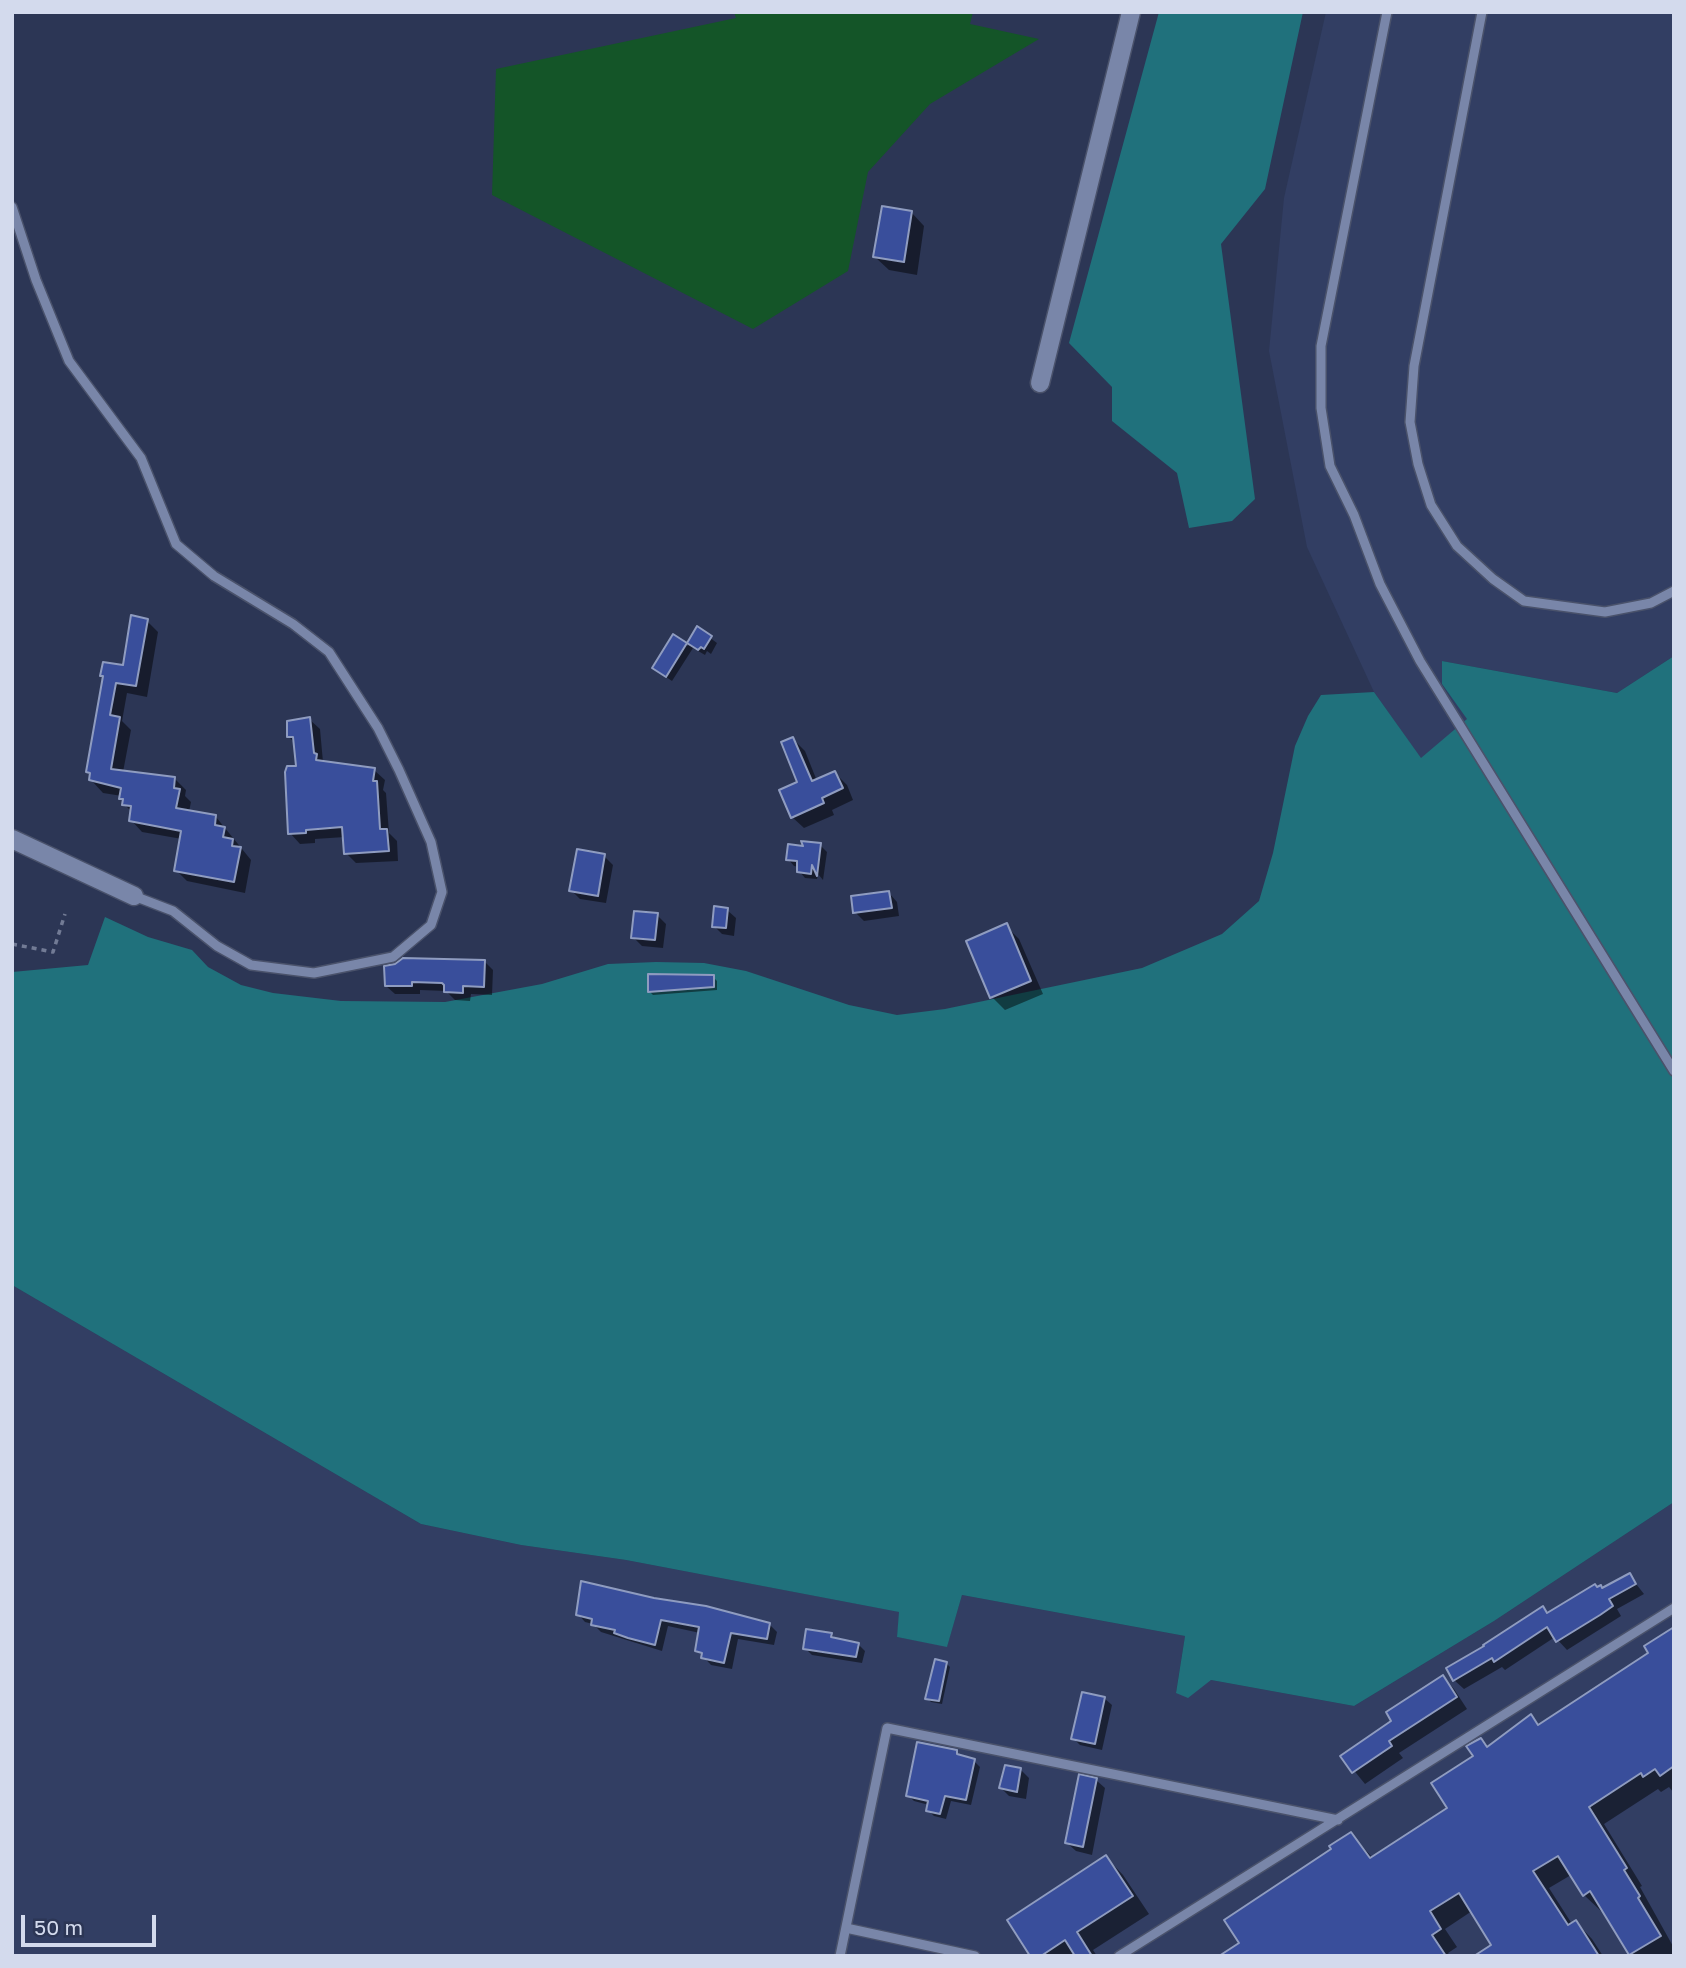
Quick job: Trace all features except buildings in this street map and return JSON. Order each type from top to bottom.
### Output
[{"type":"street","points":[[1040,383],[1131,12]]},
{"type":"street","points":[[12,839],[134,896]]},
{"type":"lane","points":[[1387,12],[1321,346],[1321,408],[1330,466],[1354,515],[1380,584],[1420,661],[1674,1071]]},
{"type":"lane","points":[[1482,12],[1414,366],[1410,422],[1418,464],[1431,505],[1458,546],[1493,579],[1524,601],[1605,612],[1651,603],[1674,591]]},
{"type":"lane","points":[[12,207],[36,279],[69,360],[141,458],[176,544],[214,576],[293,624],[330,652],[378,728],[399,770],[431,842],[442,892],[431,925],[393,957],[314,972],[251,965],[217,946],[173,911],[134,896]]},
{"type":"lane","points":[[1119,1956],[1674,1608]]},
{"type":"lane","points":[[840,1956],[887,1728],[1338,1820]]},
{"type":"lane","points":[[846,1928],[975,1956]]},
{"type":"path","points":[[12,944],[53,952],[65,914]]},
{"type":"shaded area","points":[[734,12],[973,12],[970,24],[1039,39],[930,104],[868,172],[848,271],[753,329],[492,195],[496,69],[736,18]]},
{"type":"shaded area","points":[[1159,12],[1303,12],[1265,189],[1221,244],[1255,499],[1232,521],[1189,528],[1177,473],[1112,421],[1112,387],[1069,343]]},
{"type":"shaded area","points":[[1326,12],[1674,12],[1674,656],[1617,693],[1442,661],[1442,684],[1468,719],[1421,759],[1374,692],[1307,547],[1269,351],[1284,198]]},
{"type":"shaded area","points":[[1674,656],[1674,1502],[1494,1621],[1354,1706],[1211,1680],[1188,1698],[1176,1693],[1185,1636],[962,1595],[947,1647],[897,1637],[899,1612],[626,1560],[521,1545],[421,1524],[12,1285],[12,972],[88,965],[105,917],[148,937],[192,950],[208,967],[241,985],[273,993],[341,1001],[445,1002],[542,984],[608,964],[656,962],[704,963],[746,971],[849,1005],[897,1015],[945,1009],[1142,968],[1222,934],[1259,901],[1273,853],[1295,746],[1321,695],[1374,692],[1421,758],[1467,719],[1442,684],[1442,661],[1617,693]]},
{"type":"shaded area","points":[[12,1285],[421,1524],[521,1545],[626,1560],[900,1612],[897,1637],[947,1646],[962,1595],[1185,1636],[1176,1692],[1211,1680],[1354,1706],[1494,1621],[1674,1502],[1674,1956],[12,1956]]}]
